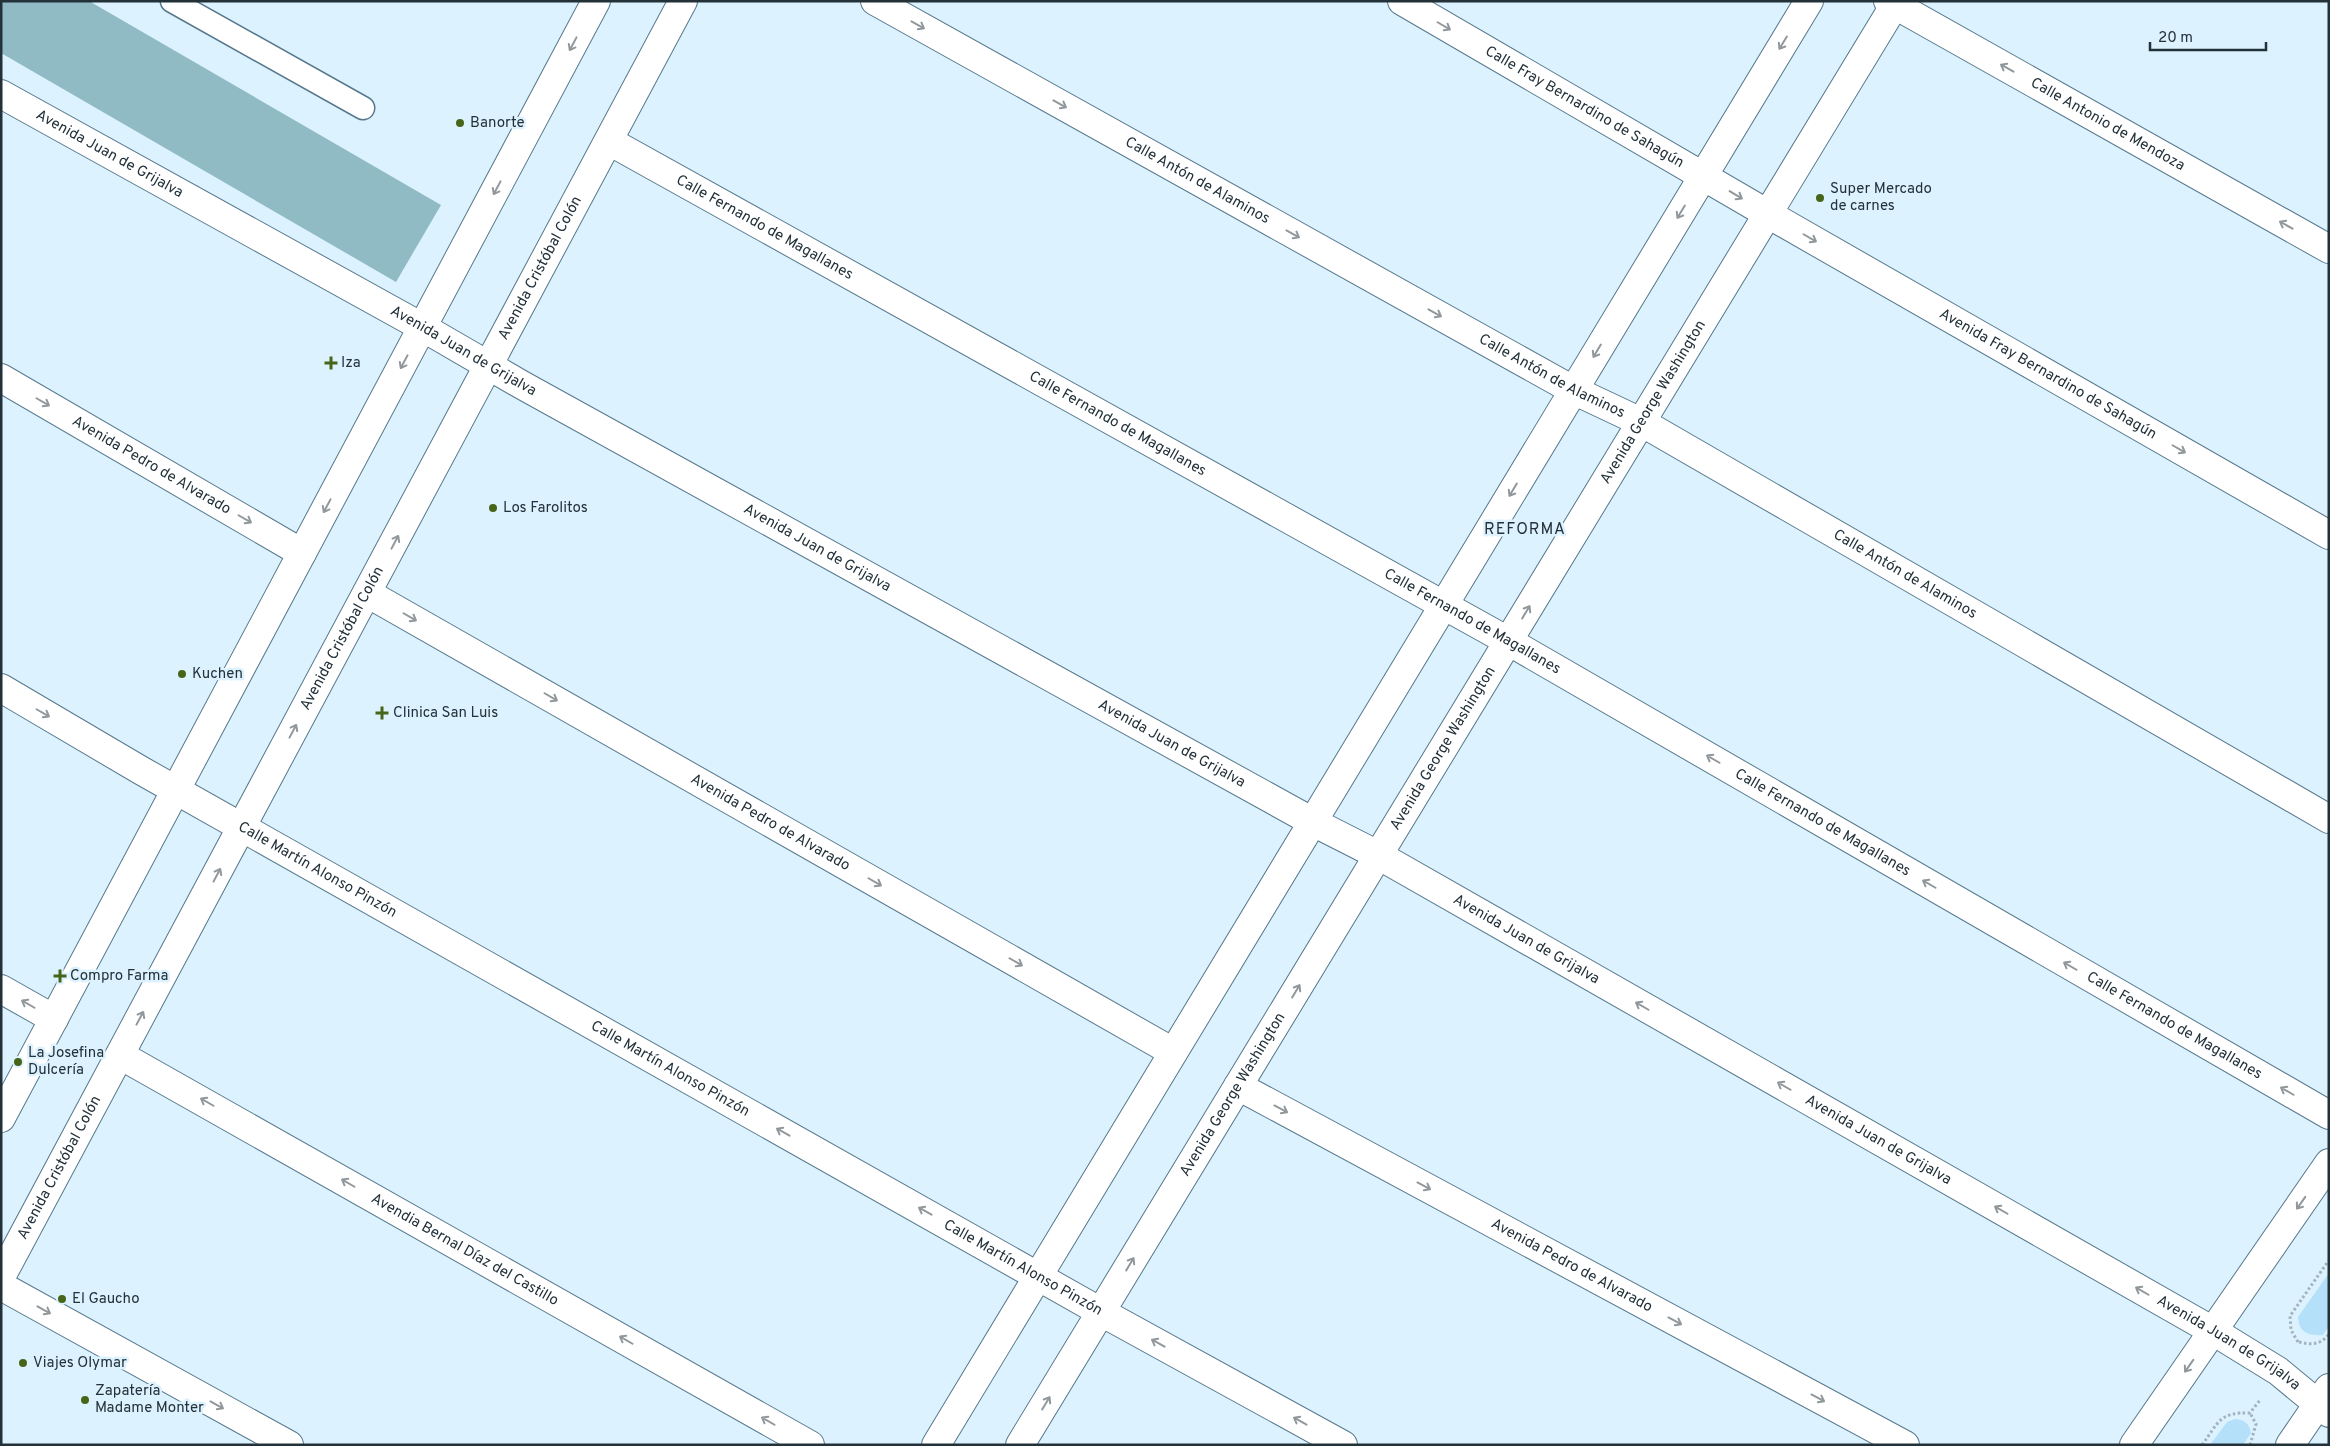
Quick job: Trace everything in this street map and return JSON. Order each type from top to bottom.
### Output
[{"type":"street","points":[[1,1118],[596,1]]},
{"type":"street","name":"Avenida Cristóbal Colón","points":[[1,1277],[683,1]]},
{"type":"street","name":"Calle Antón de Alaminos","points":[[875,1],[1574,390],[1641,422],[2329,819]]},
{"type":"street","name":"Calle Fray Bernardino de Sahagún","points":[[1402,1],[1768,214]]},
{"type":"street","points":[[936,1445],[1809,1]]},
{"type":"street","name":"Avenida George Washington","points":[[1020,1445],[1768,214],[1893,2]]},
{"type":"street","name":"Calle Antonio de Mendoza","points":[[1893,2],[2329,249]]},
{"type":"street","name":"Avenida Juan de Grijalva","points":[[1,94],[422,327],[488,366],[1313,822],[1378,855],[2213,1331],[2325,1401]]},
{"type":"street","name":"Calle Fernando de Magallanes","points":[[609,141],[1508,641],[2329,1115]]},
{"type":"street","name":"Avenida Fray Bernardino de Sahagún","points":[[1768,214],[2329,535]]},
{"type":"street","name":"Avenida Pedro de Alvarado","points":[[1,378],[302,553]]},
{"type":"street","name":"Avenida Pedro de Alvarado","points":[[367,593],[1174,1052]]},
{"type":"street","name":"Calle Martín Alonso Pinzón","points":[[1,688],[176,790],[1101,1312],[1343,1445]]},
{"type":"street","points":[[1,989],[54,1019]]},
{"type":"street","name":"Avendia Bernal Díaz del Castillo","points":[[120,1055],[810,1445]]},
{"type":"street","name":"Avenida Pedro de Alvarado","points":[[1238,1086],[1905,1445]]},
{"type":"street","points":[[2134,1445],[2329,1163]]},
{"type":"street","points":[[1,1286],[289,1445]]},
{"type":"street","points":[[2290,1445],[2325,1401]]},
{"type":"lane","points":[[172,1],[363,108]]},
{"type":"path","points":[[2298,1342],[2312,1345],[2324,1340],[2329,1334]]},
{"type":"path","points":[[2250,1414],[2256,1424],[2250,1445]]},
{"type":"shaded area","points":[[2329,1273],[2329,1326],[2323,1335],[2309,1334],[2300,1327],[2298,1317]]},
{"type":"shaded area","points":[[2235,1419],[2248,1424],[2251,1433],[2243,1445],[2210,1445],[2227,1422]]},
{"type":"building","points":[[1,1],[89,1],[441,205],[396,282],[1,53]]},
{"type":"place","name":"Banorte","points":[[460,123]]},
{"type":"place","name":"Super Mercado de carnes","points":[[1820,198]]},
{"type":"place","name":"Iza","points":[[331,363]]},
{"type":"place","name":"Los Farolitos","points":[[493,508]]},
{"type":"place","name":"Kuchen","points":[[182,674]]},
{"type":"place","name":"Clinica San Luis","points":[[382,713]]},
{"type":"place","name":"Compro Farma","points":[[60,976]]},
{"type":"place","name":"La Josefina Dulcería","points":[[18,1062]]},
{"type":"place","name":"El Gaucho","points":[[62,1299]]},
{"type":"place","name":"Viajes Olymar","points":[[23,1363]]},
{"type":"place","name":"Zapatería Madame Monter","points":[[85,1400]]},
{"type":"district","name":"REFORMA","points":[[1525,530]]}]
